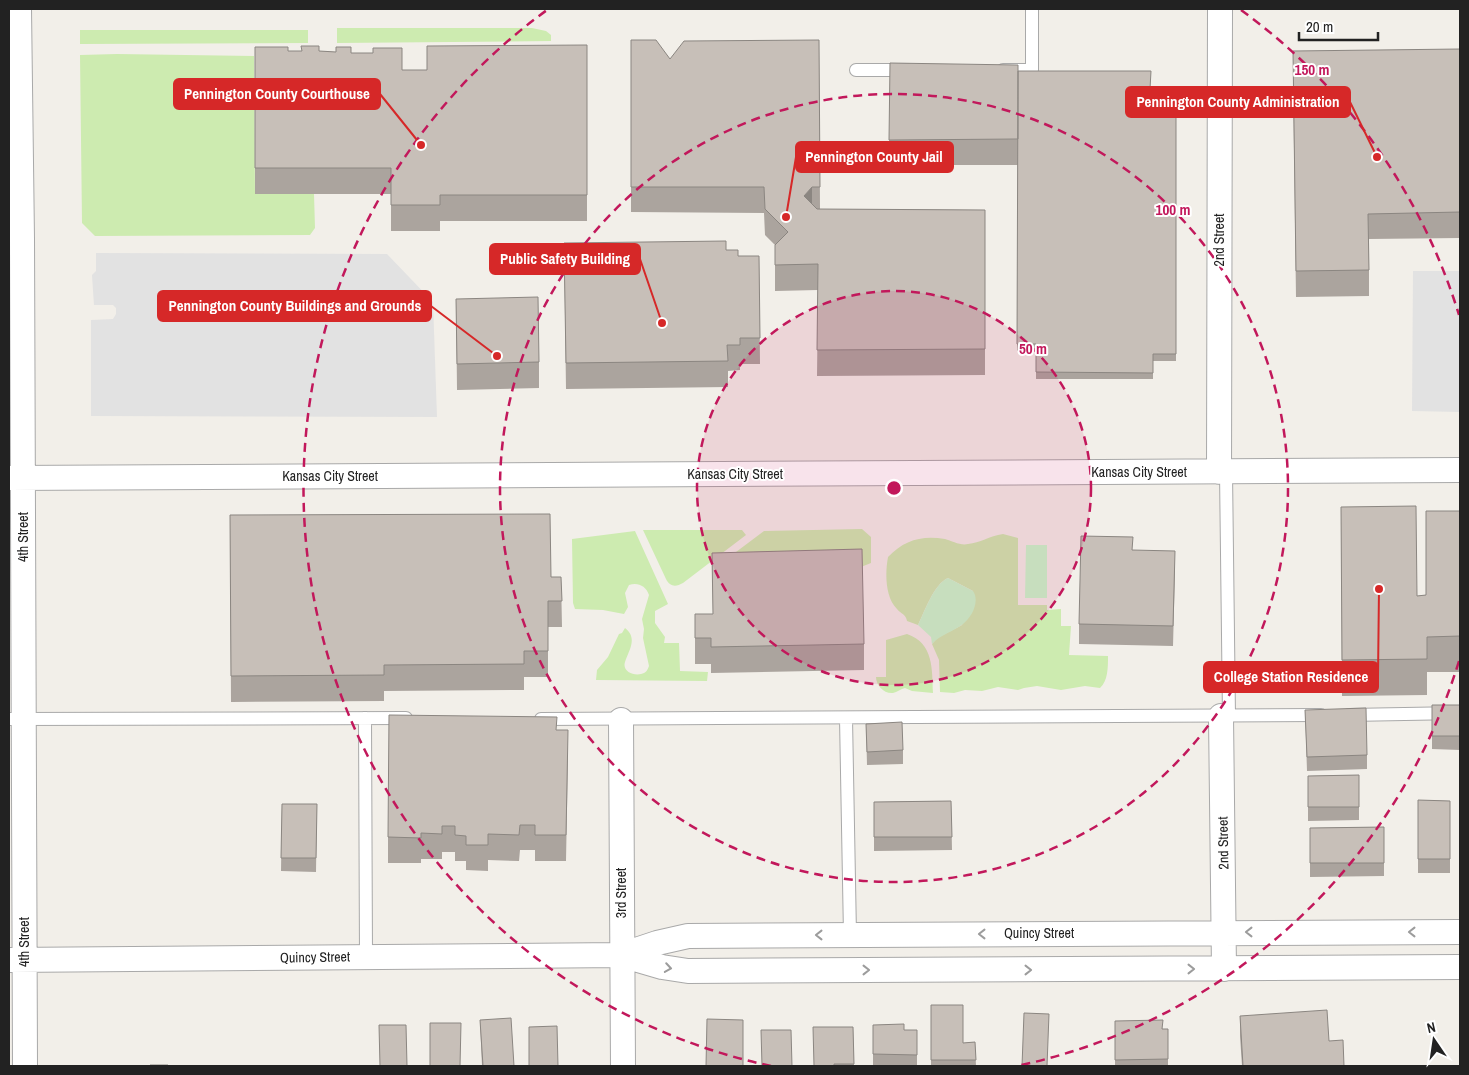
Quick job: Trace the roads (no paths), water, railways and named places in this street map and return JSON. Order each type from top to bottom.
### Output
[{"type":"street","name":"4th Street","points":[[19,9],[16,239],[17,960],[25,1066]]},
{"type":"street","name":"2nd Street","points":[[1220,9],[1223,472]]},
{"type":"street","name":"Kansas City Street","points":[[16,478],[1460,470]]},
{"type":"street","name":"2nd Street","points":[[1224,969],[1225,716]]},
{"type":"street","name":"3rd Street","points":[[621,720],[622,1066]]},
{"type":"street","name":"Quincy Street","points":[[621,955],[657,943],[688,936],[1460,932]]},
{"type":"street","name":"Quincy Street","points":[[17,960],[621,955],[662,967],[688,971],[1460,967]]},
{"type":"lane","points":[[992,70],[1032,70],[1032,9]]},
{"type":"lane","points":[[856,70],[924,70]]},
{"type":"lane","points":[[1223,472],[1225,716]]},
{"type":"lane","points":[[532,719],[621,720],[1460,713]]},
{"type":"lane","points":[[365,718],[366,957]]},
{"type":"lane","points":[[16,719],[414,718]]},
{"type":"lane","points":[[846,718],[850,934]]},
{"type":"place","name":"Pennington County Courthouse","points":[[421,145]]},
{"type":"place","name":"Pennington County Administration","points":[[1377,157]]},
{"type":"place","name":"Pennington County Jail","points":[[786,217]]},
{"type":"place","name":"Public Safety Building","points":[[662,323]]},
{"type":"place","name":"Pennington County Buildings and Grounds","points":[[497,356]]},
{"type":"place","name":"College Station Residence","points":[[1379,589]]}]
